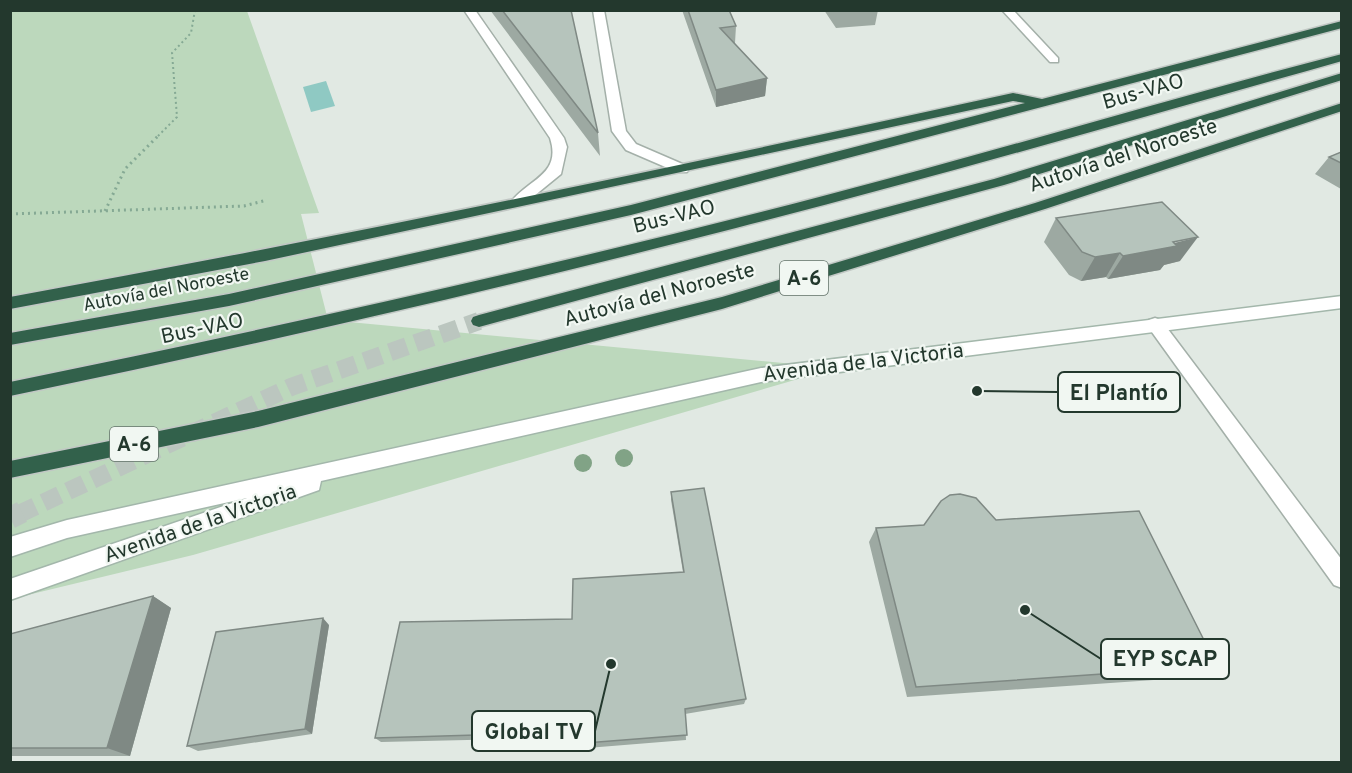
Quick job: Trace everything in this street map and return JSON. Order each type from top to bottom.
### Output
[{"type":"highway","name":"Autovía del Noroeste","points":[[10,339],[228,300],[631,210],[1341,24]]},
{"type":"highway","name":"Bus-VAO","points":[[10,388],[214,348],[651,244],[1001,152],[1341,57]]},
{"type":"highway","points":[[479,321],[999,182],[1341,76]]},
{"type":"highway","points":[[10,303],[254,258],[1013,97],[1045,103]]},
{"type":"highway","name":"Autovía del Noroeste","points":[[10,470],[258,419],[722,303],[1040,206],[1341,107]]},
{"type":"street","points":[[469,10],[557,138],[560,147],[556,171],[518,202]]},
{"type":"street","points":[[598,10],[619,130],[631,147],[682,169]]},
{"type":"street","points":[[1007,10],[1053,60]]},
{"type":"street","name":"Avenida de la Victoria","points":[[10,547],[67,529],[761,375],[1341,302]]},
{"type":"street","points":[[1155,324],[1341,578]]},
{"type":"street","name":"Avenida de la Victoria","points":[[10,590],[390,457]]},
{"type":"path","points":[[105,211],[125,169],[177,117],[172,53],[191,33],[195,10]]},
{"type":"path","points":[[10,214],[244,206],[267,200]]},
{"type":"green space","points":[[10,11],[247,11],[319,213],[301,214],[328,320],[836,368],[193,555],[11,599]]},
{"type":"water","points":[[326,81],[335,106],[311,112],[303,87]]},
{"type":"building","points":[[502,10],[571,10],[598,133]]},
{"type":"building","points":[[688,10],[729,10],[736,26],[720,28],[767,78],[716,90]]},
{"type":"building","points":[[1341,152],[1341,163],[1329,157]]},
{"type":"building","points":[[1162,202],[1198,237],[1173,242],[1177,246],[1123,256],[1120,253],[1095,257],[1082,252],[1056,218]]},
{"type":"building","points":[[704,488],[746,699],[685,709],[687,735],[547,746],[548,733],[375,738],[400,622],[572,619],[573,579],[684,572],[671,492]]},
{"type":"building","points":[[960,494],[976,498],[996,520],[1139,511],[1217,666],[916,687],[876,528],[924,525],[941,501],[950,495]]},
{"type":"building","points":[[153,596],[107,748],[10,748],[10,634]]},
{"type":"building","points":[[323,618],[305,729],[187,746],[216,632]]},
{"type":"tunnel","points":[[19,514],[291,387],[479,321]]},
{"type":"tunnel","points":[[10,518],[22,512]]},
{"type":"place","name":"El Plantío","points":[[977,391]]},
{"type":"place","name":"EYP SCAP","points":[[1025,610]]},
{"type":"place","name":"Global TV","points":[[611,664]]}]
